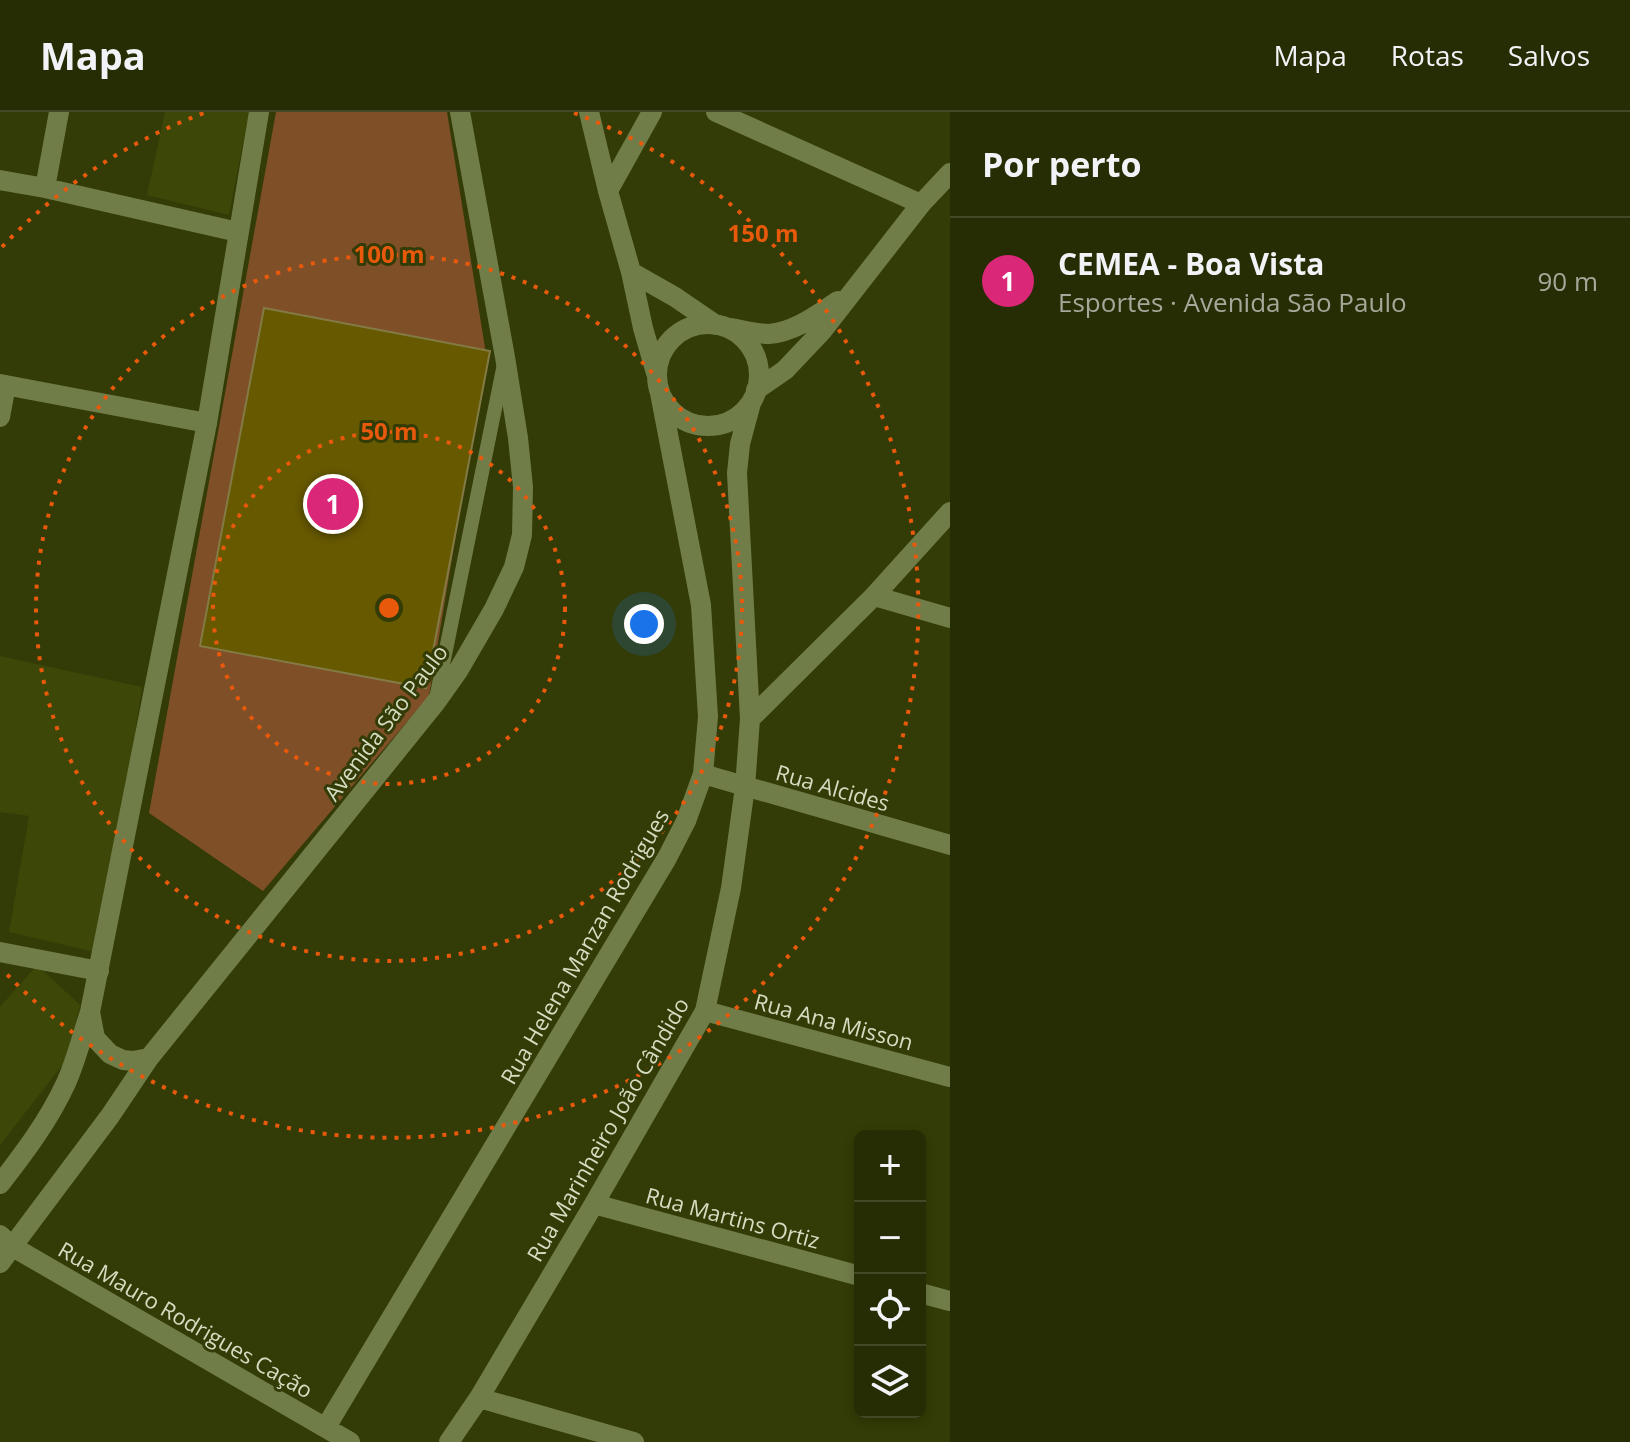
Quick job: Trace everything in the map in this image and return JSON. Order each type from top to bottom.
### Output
[{"type":"street","points":[[45,188],[59,112]]},
{"type":"street","points":[[0,1184],[31,1145],[67,1081],[90,1012],[207,423],[259,112]]},
{"type":"street","name":"Avenida São Paulo","points":[[4,1248],[110,1116],[149,1058],[436,702],[494,609],[514,567],[522,535],[523,487],[518,438],[460,112]]},
{"type":"street","name":"Rua Helena Manzan Rodrigues","points":[[326,1427],[667,858],[686,821],[703,774],[708,717],[701,605],[658,385],[589,112]]},
{"type":"street","points":[[608,191],[652,112]]},
{"type":"street","points":[[716,112],[921,204]]},
{"type":"street","points":[[852,292],[804,323],[772,334],[720,326],[692,327],[677,334],[666,346],[659,361],[658,385],[667,407],[679,418],[694,425],[710,427],[740,415],[753,397],[785,370],[822,331],[921,204],[950,173]]},
{"type":"street","points":[[0,180],[238,232]]},
{"type":"street","points":[[631,272],[737,334],[756,358],[759,373],[740,444],[737,473],[750,719]]},
{"type":"street","points":[[0,417],[3,385],[207,423]]},
{"type":"street","points":[[750,719],[874,596],[950,512]]},
{"type":"street","points":[[874,596],[950,618]]},
{"type":"street","name":"Rua Marinheiro João Cândido","points":[[449,1442],[479,1398],[705,1011],[731,888],[745,787],[750,719]]},
{"type":"street","name":"Rua Alcides","points":[[703,774],[950,845]]},
{"type":"street","points":[[0,952],[99,971]]},
{"type":"street","name":"Rua Ana Misson","points":[[705,1011],[950,1077]]},
{"type":"street","points":[[90,1012],[95,1038],[110,1054],[123,1060],[149,1058]]},
{"type":"street","name":"Rua Martins Ortiz","points":[[594,1204],[854,1274]]},
{"type":"street","name":"Rua Mauro Rodrigues Cação","points":[[4,1248],[350,1442]]},
{"type":"street","points":[[926,1295],[950,1301]]},
{"type":"street","points":[[479,1398],[634,1442]]},
{"type":"lane","points":[[436,702],[505,357]]},
{"type":"shaded area","points":[[165,112],[249,112],[229,215],[147,195]]},
{"type":"shaded area","points":[[276,112],[447,112],[486,354],[429,696],[263,891],[149,813]]},
{"type":"shaded area","points":[[0,656],[142,687],[99,953],[9,932],[29,816],[0,812]]},
{"type":"shaded area","points":[[37,965],[80,1005],[67,1059],[0,1145],[0,1007]]},
{"type":"building","points":[[264,308],[490,351],[426,688],[200,646]]},
{"type":"place","name":"CEMEA - Boa Vista","points":[[333,504]]}]
